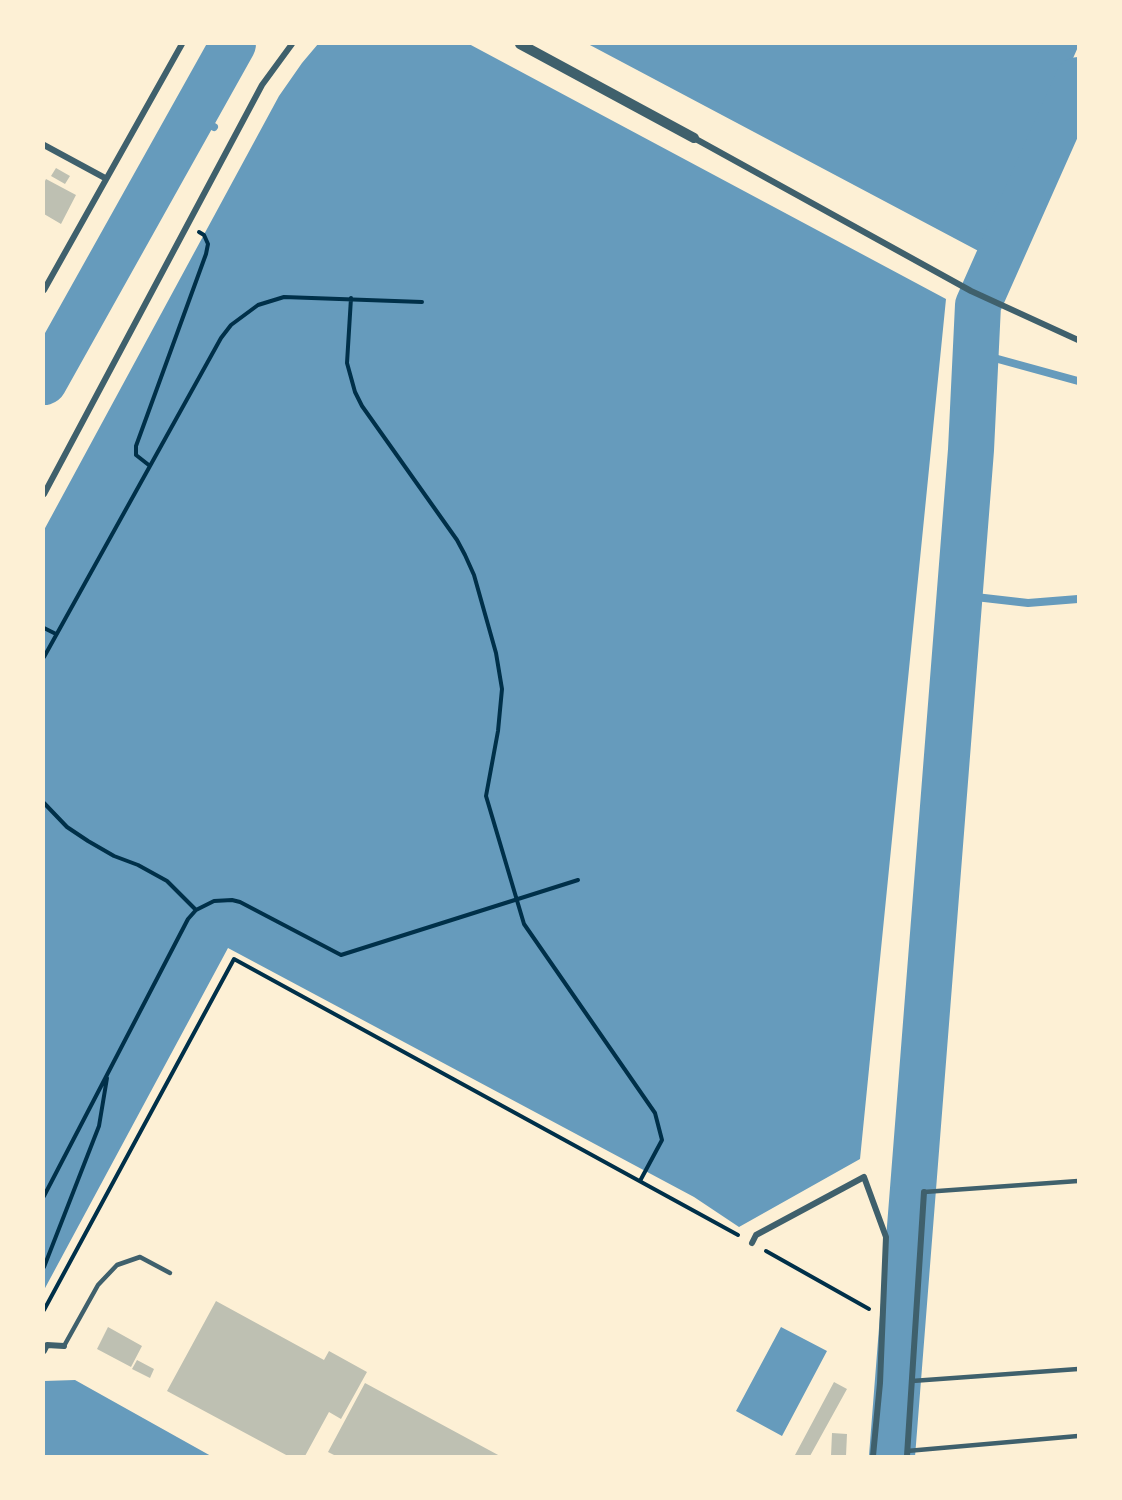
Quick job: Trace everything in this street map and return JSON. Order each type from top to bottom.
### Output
[{"type":"street","points":[[44,290],[182,44]]},
{"type":"street","points":[[44,494],[262,85],[292,44]]},
{"type":"street","points":[[520,44],[971,291],[1078,340]]},
{"type":"street","points":[[44,145],[105,178]]},
{"type":"street","points":[[752,1243],[756,1236],[864,1177],[886,1238],[884,1318],[873,1456]]},
{"type":"street","points":[[908,1454],[924,1192]]},
{"type":"street","points":[[44,1351],[47,1345],[64,1346]]},
{"type":"lane","points":[[924,1192],[1078,1181]]},
{"type":"lane","points":[[64,1346],[99,1285],[117,1265],[140,1257],[170,1273]]},
{"type":"lane","points":[[912,1381],[1078,1369]]},
{"type":"lane","points":[[908,1454],[1078,1436]]},
{"type":"path","points":[[150,466],[136,456],[136,446],[207,254],[208,244],[204,234],[186,227]]},
{"type":"path","points":[[44,657],[221,338],[231,325],[245,312],[271,299],[284,297],[422,302]]},
{"type":"path","points":[[351,298],[347,363],[355,392],[362,406],[457,540],[474,575],[496,653],[502,689],[498,731],[486,796],[524,924],[655,1113],[662,1140],[640,1181]]},
{"type":"path","points":[[44,628],[56,634]]},
{"type":"path","points":[[44,804],[67,826],[88,841],[167,881],[196,910]]},
{"type":"path","points":[[44,1196],[188,919],[196,910],[214,901],[232,900],[341,955],[578,880]]},
{"type":"path","points":[[44,1310],[234,959],[640,1181],[884,1318]]},
{"type":"path","points":[[44,1267],[99,1126],[107,1074]]},
{"type":"water","points":[[318,44],[469,44],[946,299],[860,1159],[739,1227],[694,1197],[228,948],[44,1290],[44,530],[279,96]]},
{"type":"water","points":[[588,44],[1078,44],[1078,47],[986,255]]},
{"type":"water","points":[[781,1327],[827,1351],[782,1436],[736,1411]]},
{"type":"water","points":[[75,1380],[211,1456],[44,1456],[44,1381]]},
{"type":"building","points":[[56,168],[70,176],[65,184],[51,176]]},
{"type":"building","points":[[46,179],[76,195],[61,224],[44,214]]},
{"type":"building","points":[[216,1301],[324,1360],[329,1351],[367,1372],[341,1419],[329,1412],[305,1456],[288,1456],[167,1391]]},
{"type":"building","points":[[108,1327],[142,1346],[131,1367],[97,1349]]},
{"type":"building","points":[[137,1360],[154,1369],[150,1378],[132,1369]]},
{"type":"building","points":[[834,1382],[847,1389],[810,1456],[795,1455]]},
{"type":"building","points":[[365,1383],[500,1456],[336,1456],[328,1452]]},
{"type":"building","points":[[832,1433],[847,1434],[846,1456],[831,1456]]},
{"type":"waterway","points":[[44,382],[233,44]]},
{"type":"waterway","points":[[892,1456],[971,450],[978,305],[1078,80]]},
{"type":"waterway","points":[[191,115],[214,127]]},
{"type":"waterway","points":[[976,353],[1078,381]]},
{"type":"waterway","points":[[958,595],[1028,603],[1078,599]]}]
